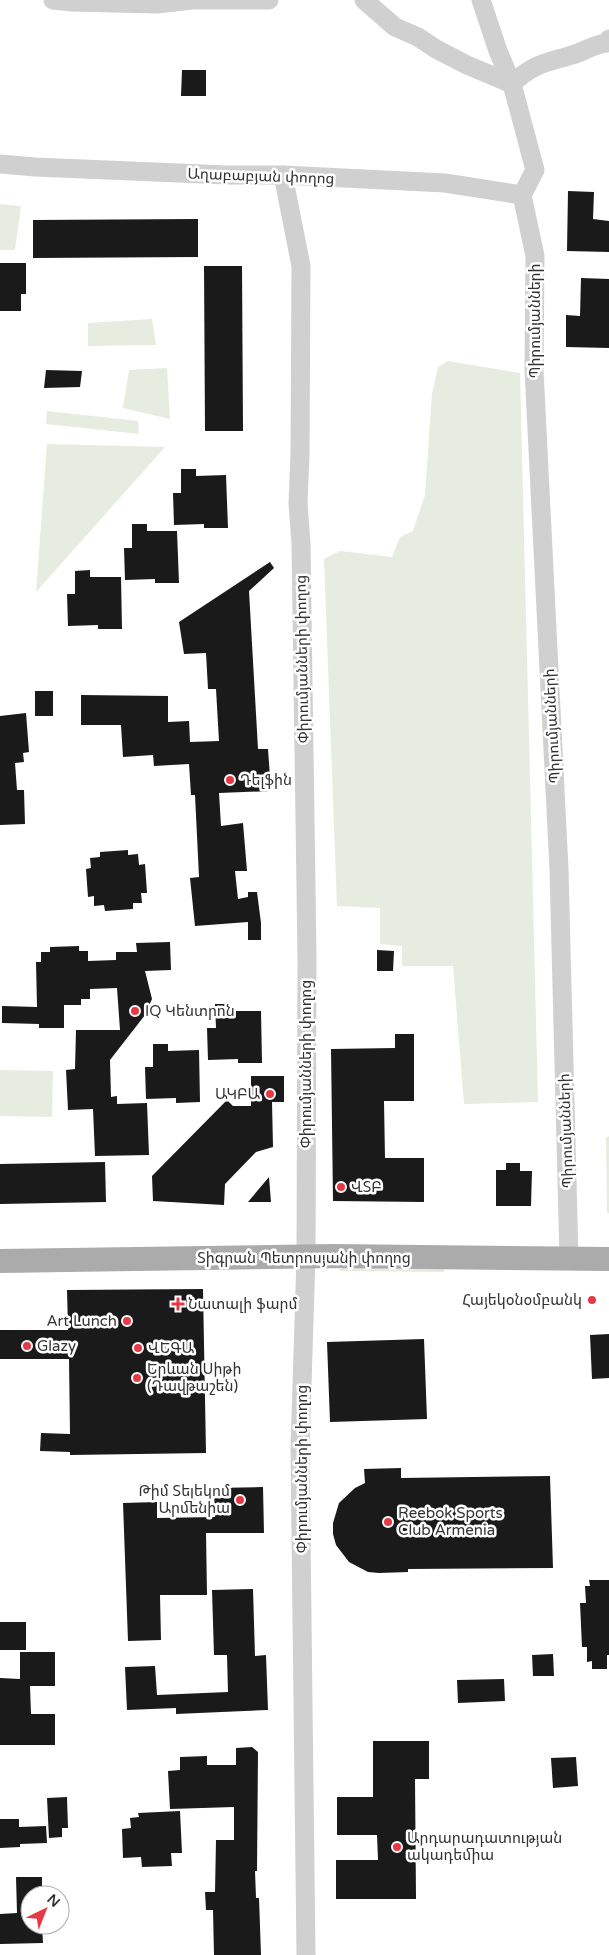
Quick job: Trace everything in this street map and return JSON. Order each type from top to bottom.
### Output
[{"type":"main road","name":"Տիգրան Պետրոսյանի փողոց","points":[[0,1252],[569,1253],[609,1248]]},
{"type":"main road","name":"Տիգրան Պետրոսյանի փողոց","points":[[0,1261],[306,1252]]},
{"type":"main road","name":"Տիգրան Պետրոսյանի փողոց","points":[[569,1253],[609,1259]]},
{"type":"street","points":[[53,0],[157,4],[192,0],[268,0]]},
{"type":"street","points":[[364,0],[396,27],[468,65],[512,84]]},
{"type":"street","points":[[481,0],[498,51],[512,84],[535,170],[522,195]]},
{"type":"street","points":[[512,84],[524,72],[538,65],[607,43],[609,39]]},
{"type":"street","name":"Աղաբաբյան փողոց","points":[[0,164],[445,183],[522,195]]},
{"type":"street","name":"Փիրումյանների փողոց","points":[[283,175],[301,266],[298,503],[307,957],[306,1252],[300,1449],[306,1955]]},
{"type":"street","name":"Պիրումյանների","points":[[522,195],[535,256],[534,370],[559,881],[569,1253]]},
{"type":"shaded area","points":[[0,204],[21,206],[15,250],[0,250]]},
{"type":"shaded area","points":[[152,319],[156,345],[88,346],[88,323]]},
{"type":"shaded area","points":[[448,361],[520,373],[538,1102],[464,1104],[453,966],[402,966],[402,946],[380,944],[380,908],[337,906],[324,559],[340,551],[392,557],[400,537],[413,531],[425,495],[432,394],[438,367]]},
{"type":"shaded area","points":[[167,368],[170,419],[123,408],[129,370]]},
{"type":"shaded area","points":[[47,411],[138,421],[139,434],[46,424]]},
{"type":"shaded area","points":[[47,444],[165,447],[36,592]]},
{"type":"shaded area","points":[[0,1070],[53,1071],[52,1117],[0,1116]]},
{"type":"shaded area","points":[[609,1136],[609,1213],[607,1213],[606,1138]]},
{"type":"shaded area","points":[[341,1267],[444,1268],[444,1272],[340,1271]]},
{"type":"building","points":[[182,70],[206,70],[206,96],[181,96]]},
{"type":"building","points":[[568,191],[594,192],[593,219],[609,221],[609,252],[567,251]]},
{"type":"building","points":[[198,219],[198,257],[33,258],[33,220]]},
{"type":"building","points":[[0,263],[26,263],[26,294],[21,294],[21,311],[0,311]]},
{"type":"building","points":[[204,266],[242,266],[243,431],[205,431]]},
{"type":"building","points":[[581,278],[609,279],[609,348],[566,347],[566,315],[580,316]]},
{"type":"building","points":[[46,370],[82,371],[80,387],[44,388]]},
{"type":"building","points":[[181,469],[196,469],[196,476],[226,475],[228,528],[204,528],[204,524],[174,525],[173,493],[181,493]]},
{"type":"building","points":[[132,524],[147,524],[147,531],[177,531],[179,583],[155,583],[155,579],[125,580],[124,548],[132,548]]},
{"type":"building","points":[[270,562],[274,568],[249,591],[258,749],[268,749],[271,791],[219,793],[221,826],[243,823],[247,871],[235,871],[238,899],[248,897],[248,892],[257,892],[261,940],[248,940],[248,922],[195,926],[190,878],[199,877],[195,795],[191,795],[189,764],[154,766],[153,755],[123,757],[121,725],[81,725],[81,695],[168,696],[168,722],[189,721],[190,742],[219,741],[216,689],[208,689],[206,653],[184,654],[179,622]]},
{"type":"building","points":[[90,570],[90,577],[121,577],[122,629],[98,629],[98,625],[68,626],[67,594],[75,594],[75,571]]},
{"type":"building","points":[[35,691],[53,691],[53,716],[35,716]]},
{"type":"building","points":[[26,713],[29,752],[23,753],[24,762],[15,763],[17,790],[24,790],[25,824],[0,825],[0,716]]},
{"type":"building","points":[[128,850],[128,855],[138,854],[139,865],[145,864],[147,893],[141,893],[142,903],[133,903],[133,909],[105,911],[104,905],[94,906],[94,896],[88,897],[86,869],[91,868],[90,858],[100,857],[100,852]]},
{"type":"building","points":[[170,942],[171,970],[145,971],[152,999],[145,1015],[110,1060],[111,1097],[117,1096],[117,1104],[147,1103],[149,1155],[95,1156],[93,1109],[68,1110],[66,1070],[75,1069],[76,1030],[120,1030],[117,988],[90,989],[90,999],[81,999],[81,1005],[64,1005],[64,1028],[39,1028],[39,1024],[2,1023],[2,1006],[37,1007],[36,962],[41,962],[41,952],[50,952],[50,947],[79,946],[79,951],[88,951],[88,961],[116,960],[116,952],[137,952],[136,943]]},
{"type":"building","points":[[377,950],[394,951],[393,971],[377,971]]},
{"type":"building","points":[[215,1004],[230,1004],[230,1011],[261,1011],[262,1063],[238,1063],[238,1059],[208,1060],[207,1028],[216,1028]]},
{"type":"building","points":[[395,1034],[414,1034],[414,1101],[384,1101],[385,1158],[424,1158],[424,1202],[333,1201],[331,1049],[395,1048]]},
{"type":"building","points":[[153,1044],[168,1044],[168,1051],[199,1050],[200,1102],[176,1103],[176,1098],[146,1099],[145,1067],[153,1067]]},
{"type":"building","points":[[251,1076],[284,1076],[284,1102],[272,1102],[273,1147],[256,1152],[225,1184],[224,1205],[153,1201],[152,1176],[227,1100],[233,1106],[251,1106]]},
{"type":"building","points":[[105,1162],[106,1202],[0,1204],[0,1164]]},
{"type":"building","points":[[506,1163],[520,1163],[520,1171],[532,1171],[531,1206],[496,1206],[496,1170],[506,1170]]},
{"type":"building","points":[[269,1177],[271,1202],[248,1202]]},
{"type":"building","name":"Երևան Սիթի (Դավթաշեն)","points":[[203,1289],[206,1453],[70,1455],[70,1452],[40,1451],[41,1433],[70,1434],[69,1359],[0,1359],[0,1330],[68,1330],[67,1290]]},
{"type":"building","points":[[609,1334],[609,1378],[592,1379],[590,1335]]},
{"type":"building","points":[[424,1339],[427,1419],[330,1422],[327,1342]]},
{"type":"building","points":[[401,1468],[401,1478],[550,1476],[553,1568],[408,1569],[408,1572],[379,1573],[368,1572],[349,1562],[336,1545],[333,1534],[333,1523],[339,1503],[355,1488],[365,1483],[364,1469]]},
{"type":"building","points":[[263,1487],[264,1533],[206,1533],[207,1595],[160,1595],[161,1640],[128,1641],[123,1503],[157,1502],[157,1518],[215,1517],[214,1488]]},
{"type":"building","points":[[589,1580],[609,1580],[609,1655],[607,1655],[607,1669],[592,1669],[592,1661],[587,1662],[587,1647],[582,1647],[580,1603],[586,1603],[585,1586],[590,1586]]},
{"type":"building","points":[[253,1589],[255,1656],[266,1655],[268,1710],[176,1714],[176,1708],[127,1710],[125,1667],[155,1666],[157,1695],[228,1692],[227,1655],[214,1655],[212,1590]]},
{"type":"building","points":[[0,1622],[26,1622],[26,1650],[0,1650]]},
{"type":"building","points":[[20,1652],[55,1652],[55,1686],[30,1686],[31,1714],[55,1714],[55,1745],[0,1745],[0,1678],[20,1679]]},
{"type":"building","points":[[553,1654],[554,1676],[533,1676],[532,1655]]},
{"type":"building","points":[[504,1679],[505,1701],[458,1703],[457,1680]]},
{"type":"building","name":"Արդարադատության ակադեմիա","points":[[373,1741],[429,1741],[429,1779],[415,1779],[416,1899],[336,1899],[336,1860],[378,1860],[377,1835],[337,1835],[337,1797],[373,1797]]},
{"type":"building","points":[[252,1747],[258,1752],[257,1871],[255,1871],[256,1898],[259,1898],[261,1955],[214,1955],[213,1910],[206,1910],[205,1892],[215,1892],[216,1840],[234,1840],[234,1807],[170,1809],[168,1771],[180,1770],[180,1757],[207,1756],[207,1765],[236,1765],[236,1748]]},
{"type":"building","points":[[576,1757],[578,1786],[553,1788],[551,1758]]},
{"type":"building","points":[[67,1797],[68,1828],[62,1828],[62,1837],[49,1838],[47,1798]]},
{"type":"building","points":[[180,1811],[182,1853],[171,1853],[172,1866],[142,1867],[141,1857],[123,1858],[122,1829],[131,1828],[130,1818],[139,1817],[138,1813]]},
{"type":"building","points":[[0,1819],[19,1819],[19,1827],[46,1826],[47,1843],[20,1844],[20,1847],[0,1848]]},
{"type":"building","points":[[16,1877],[42,1877],[42,1885],[20,1885],[20,1935],[43,1935],[43,1943],[0,1944],[0,1914],[17,1913]]},
{"type":"place","name":"Դելֆին","points":[[230,780]]},
{"type":"place","name":"IQ Կենտրոն","points":[[135,1011]]},
{"type":"place","name":"ԱԿԲԱ","points":[[270,1094]]},
{"type":"place","name":"ՎՏԲ","points":[[341,1187]]},
{"type":"place","name":"Հայեկօնօմբանկ","points":[[592,1300]]},
{"type":"place","name":"Նատալի ֆարմ","points":[[178,1304]]},
{"type":"place","name":"Art Lunch","points":[[127,1321]]},
{"type":"place","name":"Glazy","points":[[27,1346]]},
{"type":"place","name":"ՎԵԳԱ","points":[[138,1348]]},
{"type":"place","name":"Երևան Սիթի (Դավթաշեն)","points":[[137,1378]]},
{"type":"place","name":"Թիմ Տելեկոմ Արմենիա","points":[[240,1500]]},
{"type":"place","name":"Reebok Sports Club Armenia","points":[[388,1522]]},
{"type":"place","name":"Արդարադատության ակադեմիա","points":[[397,1847]]}]
